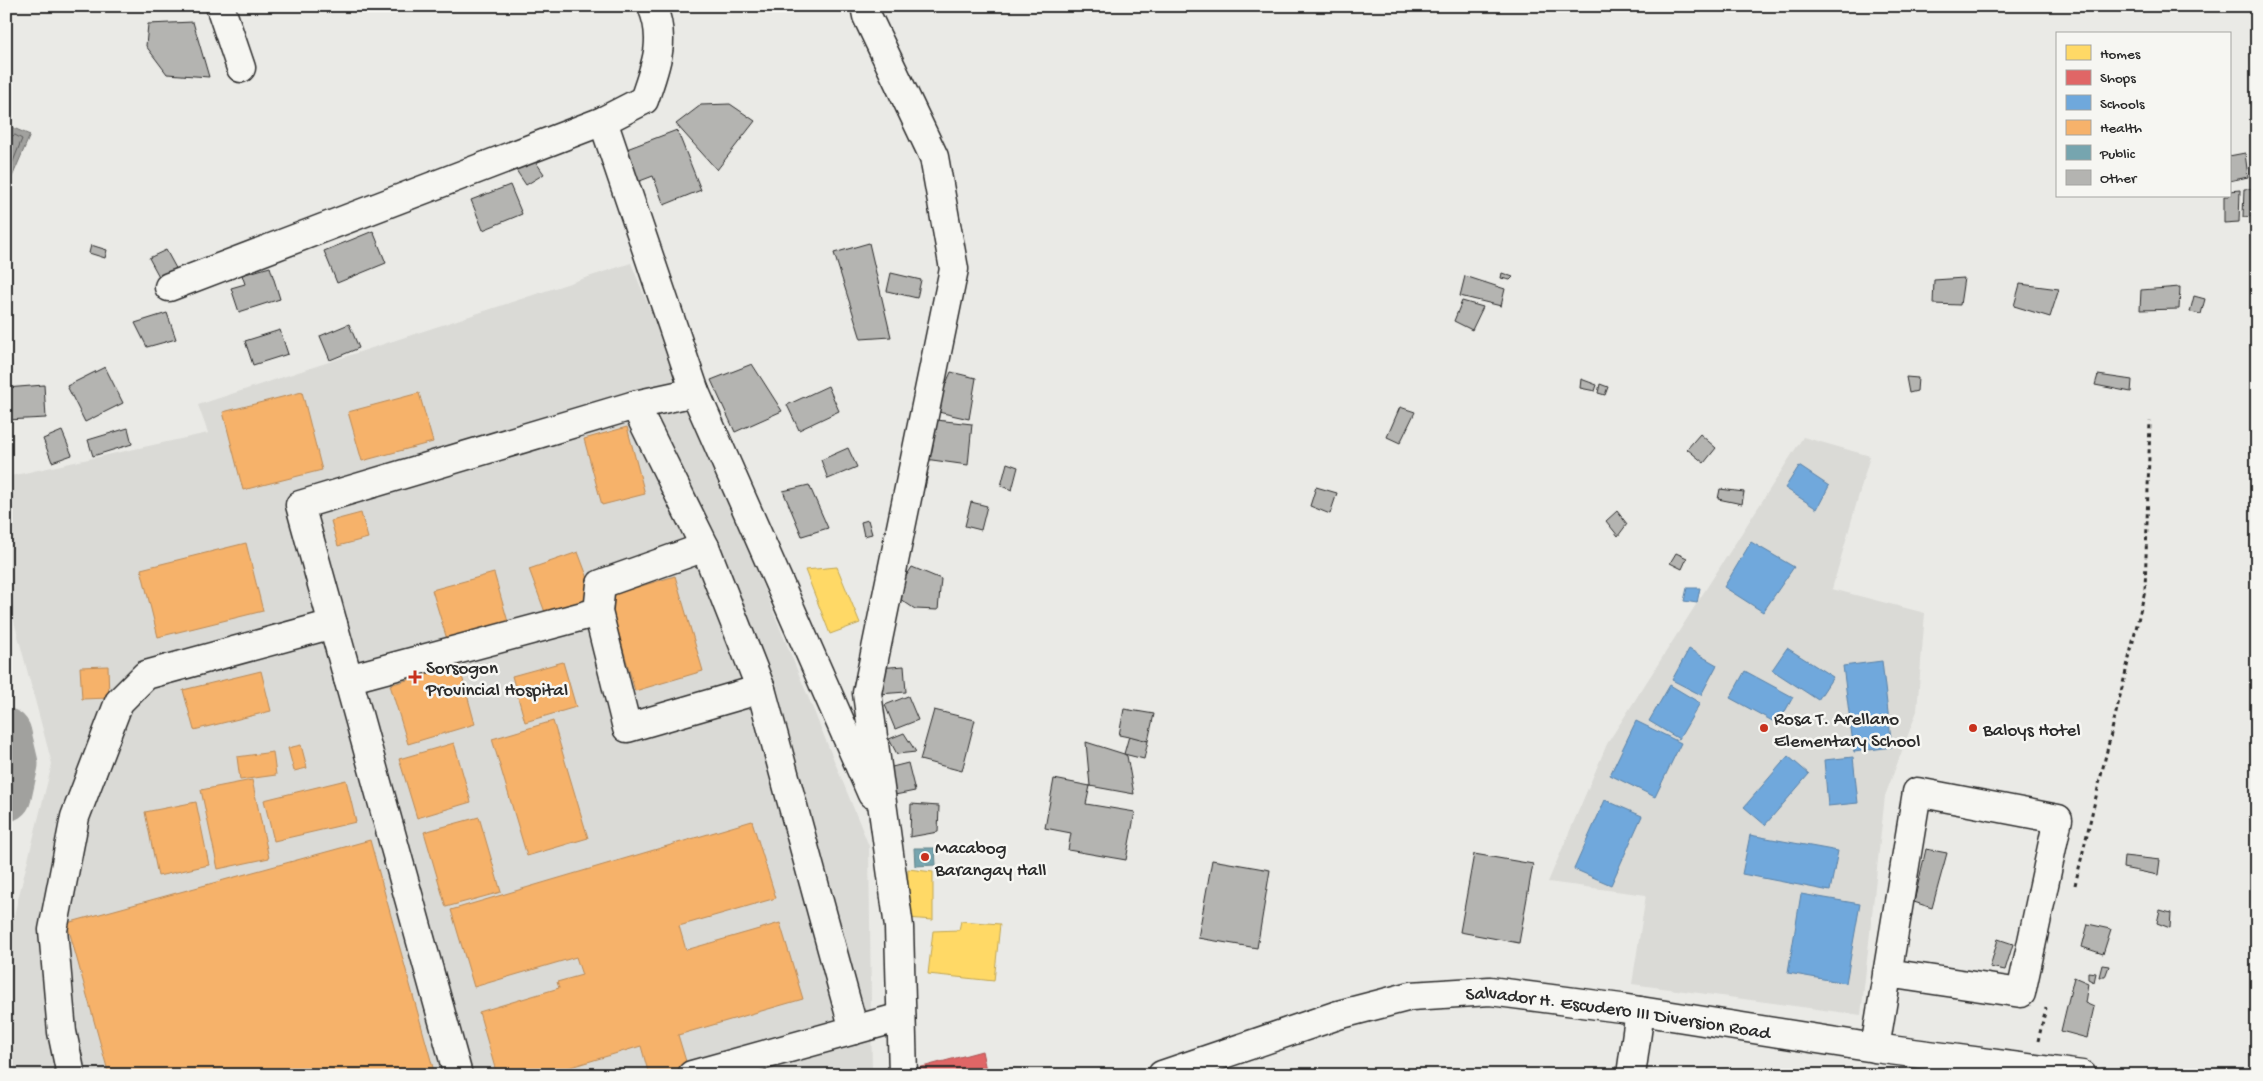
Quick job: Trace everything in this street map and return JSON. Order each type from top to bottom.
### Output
[{"type":"main road","points":[[220,6],[241,68]]},
{"type":"main road","points":[[168,287],[603,121],[644,100],[660,52],[656,17],[652,6]]},
{"type":"main road","points":[[865,6],[867,16],[934,156],[954,269],[868,693],[899,927],[903,1075]]},
{"type":"main road","points":[[603,121],[695,392],[886,824]]},
{"type":"main road","points":[[458,1075],[300,505],[635,405],[695,392]]},
{"type":"main road","points":[[635,405],[705,547],[761,689],[854,1030]]},
{"type":"main road","points":[[705,547],[601,584],[598,612],[628,728],[761,689]]},
{"type":"main road","points":[[348,679],[598,612]]},
{"type":"main road","points":[[72,1075],[62,1032],[52,930],[74,817],[119,702],[146,675],[333,624]]},
{"type":"main road","points":[[1875,1048],[1887,973],[1917,792],[2058,819],[2021,993],[1887,973]]},
{"type":"main road","name":"Salvador H. Escudero III Diversion Road","points":[[1162,1075],[1338,1015],[1412,996],[1490,991],[1640,1011],[1875,1048],[2082,1075]]},
{"type":"main road","points":[[1631,1075],[1640,1011]]},
{"type":"main road","points":[[692,1075],[901,1016]]},
{"type":"path","points":[[2075,888],[2145,591],[2150,422]]},
{"type":"path","points":[[2038,1041],[2048,1003]]},
{"type":"shaded area","name":"Sorsogon Provincial Hospital","points":[[631,263],[869,846],[872,1075],[6,1075],[6,947],[52,764],[6,591],[6,477],[208,433],[198,405]]},
{"type":"shaded area","name":"Rosa T. Arellano Elementary School","points":[[1803,437],[1870,456],[1832,589],[1925,613],[1917,711],[1885,796],[1861,1015],[1632,984],[1646,895],[1548,882],[1607,744]]},
{"type":"water","points":[[11,127],[30,135],[12,177],[6,175],[6,138]]},
{"type":"building: Homes","points":[[837,567],[860,623],[830,634],[805,570]]},
{"type":"building: Homes","points":[[908,869],[933,872],[933,920],[907,918]]},
{"type":"building: Homes","points":[[961,921],[1000,924],[994,981],[928,974],[933,931],[959,930]]},
{"type":"building: Shops","points":[[982,1051],[987,1075],[912,1075],[911,1070]]},
{"type":"building: Schools","points":[[1799,466],[1829,486],[1817,509],[1785,488]]},
{"type":"building: Schools","points":[[1751,542],[1794,567],[1763,612],[1724,587]]},
{"type":"building: Schools","points":[[1687,588],[1700,588],[1697,603],[1684,601]]},
{"type":"building: Schools","points":[[1787,648],[1833,677],[1818,700],[1772,670]]},
{"type":"building: Schools","points":[[1689,649],[1717,665],[1701,695],[1672,680]]},
{"type":"building: Schools","points":[[1882,661],[1892,747],[1854,752],[1843,666]]},
{"type":"building: Schools","points":[[1745,671],[1793,697],[1778,724],[1730,698]]},
{"type":"building: Schools","points":[[1670,685],[1700,703],[1679,739],[1649,721]]},
{"type":"building: Schools","points":[[1636,721],[1681,743],[1655,797],[1610,775]]},
{"type":"building: Schools","points":[[1788,756],[1809,774],[1765,825],[1744,807]]},
{"type":"building: Schools","points":[[1853,757],[1858,803],[1828,806],[1824,760]]},
{"type":"building: Schools","points":[[1605,800],[1642,816],[1611,885],[1574,869]]},
{"type":"building: Schools","points":[[1750,835],[1838,851],[1830,891],[1742,874]]},
{"type":"building: Schools","points":[[1801,894],[1860,904],[1846,983],[1788,973]]},
{"type":"building: Health","points":[[302,392],[322,470],[243,490],[223,412]]},
{"type":"building: Health","points":[[419,393],[433,442],[362,461],[348,412]]},
{"type":"building: Health","points":[[627,427],[645,494],[602,505],[584,439]]},
{"type":"building: Health","points":[[361,513],[368,538],[338,546],[331,521]]},
{"type":"building: Health","points":[[246,543],[263,611],[158,637],[141,569]]},
{"type":"building: Health","points":[[578,552],[595,597],[546,615],[529,569]]},
{"type":"building: Health","points":[[494,573],[510,629],[449,646],[432,590]]},
{"type":"building: Health","points":[[675,576],[703,671],[635,691],[608,596]]},
{"type":"building: Health","points":[[563,662],[576,707],[525,722],[512,676]]},
{"type":"building: Health","points":[[459,665],[475,724],[408,744],[390,685]]},
{"type":"building: Health","points":[[108,666],[109,698],[82,699],[80,667]]},
{"type":"building: Health","points":[[261,671],[271,711],[194,730],[183,690]]},
{"type":"building: Health","points":[[553,721],[588,838],[527,856],[492,739]]},
{"type":"building: Health","points":[[454,743],[471,802],[417,818],[399,759]]},
{"type":"building: Health","points":[[301,745],[307,768],[294,771],[288,748]]},
{"type":"building: Health","points":[[273,752],[276,775],[240,780],[237,757]]},
{"type":"building: Health","points":[[252,780],[269,858],[218,869],[201,790]]},
{"type":"building: Health","points":[[346,780],[356,822],[274,841],[264,800]]},
{"type":"building: Health","points":[[196,802],[209,865],[158,876],[145,812]]},
{"type":"building: Health","points":[[479,817],[501,892],[446,907],[424,832]]},
{"type":"building: Health","points":[[752,821],[776,898],[679,926],[686,950],[780,923],[803,999],[678,1035],[688,1068],[665,1075],[649,1075],[641,1046],[544,1075],[497,1075],[479,1012],[559,988],[557,982],[582,975],[576,957],[474,987],[451,910]]},
{"type":"building: Health","points":[[370,840],[435,1075],[109,1075],[67,923]]},
{"type":"building: Public","name":"Macabog Barangay Hall","points":[[914,848],[935,848],[936,865],[915,866]]},
{"type":"building: Other","points":[[193,22],[209,77],[167,74],[146,46],[148,24]]},
{"type":"building: Other","points":[[730,104],[755,121],[717,170],[676,124],[701,105]]},
{"type":"building: Other","points":[[677,130],[701,190],[664,205],[653,176],[632,184],[619,152]]},
{"type":"building: Other","points":[[2245,153],[2248,177],[2230,181],[2230,156]]},
{"type":"building: Other","points":[[531,155],[544,174],[526,185],[514,167]]},
{"type":"building: Other","points":[[510,185],[522,214],[483,230],[471,200]]},
{"type":"building: Other","points":[[2257,188],[2257,216],[2243,217],[2244,189]]},
{"type":"building: Other","points":[[2240,190],[2239,222],[2224,223],[2224,198],[2230,198],[2230,191]]},
{"type":"building: Other","points":[[373,231],[386,263],[337,283],[324,251]]},
{"type":"building: Other","points":[[869,243],[891,337],[861,339],[834,253]]},
{"type":"building: Other","points":[[91,245],[107,250],[105,258],[89,253]]},
{"type":"building: Other","points":[[166,250],[178,272],[162,282],[149,258]]},
{"type":"building: Other","points":[[270,267],[280,299],[239,312],[231,288],[245,284],[242,275]]},
{"type":"building: Other","points":[[891,273],[921,280],[917,298],[887,291]]},
{"type":"building: Other","points":[[1502,273],[1513,277],[1510,280],[1501,278]]},
{"type":"building: Other","points":[[1465,276],[1505,289],[1501,306],[1460,296]]},
{"type":"building: Other","points":[[1964,278],[1960,305],[1933,304],[1934,280]]},
{"type":"building: Other","points":[[2020,284],[2059,289],[2050,317],[2014,306]]},
{"type":"building: Other","points":[[2180,287],[2179,309],[2140,310],[2141,290]]},
{"type":"building: Other","points":[[2194,296],[2205,299],[2201,314],[2190,312]]},
{"type":"building: Other","points":[[1462,301],[1483,307],[1472,330],[1454,321]]},
{"type":"building: Other","points":[[167,313],[176,339],[147,347],[135,323]]},
{"type":"building: Other","points":[[349,324],[359,348],[330,360],[320,336]]},
{"type":"building: Other","points":[[280,330],[288,354],[253,365],[245,341]]},
{"type":"building: Other","points":[[752,364],[782,411],[735,432],[711,380]]},
{"type":"building: Other","points":[[105,367],[123,403],[85,422],[67,386]]},
{"type":"building: Other","points":[[951,372],[976,378],[969,419],[934,411]]},
{"type":"building: Other","points":[[2098,375],[2132,380],[2131,392],[2095,385]]},
{"type":"building: Other","points":[[1906,377],[1918,378],[1917,391],[1909,393]]},
{"type":"building: Other","points":[[1581,379],[1597,385],[1595,391],[1580,388]]},
{"type":"building: Other","points":[[1600,384],[1608,387],[1605,395],[1598,393]]},
{"type":"building: Other","points":[[44,385],[46,418],[6,420],[6,388]]},
{"type":"building: Other","points":[[828,386],[839,411],[799,430],[787,405]]},
{"type":"building: Other","points":[[1400,407],[1415,412],[1400,443],[1387,437]]},
{"type":"building: Other","points":[[936,420],[972,424],[968,465],[925,459]]},
{"type":"building: Other","points":[[128,428],[132,444],[93,456],[88,440]]},
{"type":"building: Other","points":[[62,431],[72,455],[52,462],[43,439]]},
{"type":"building: Other","points":[[1700,434],[1716,448],[1704,463],[1687,449]]},
{"type":"building: Other","points":[[848,448],[857,467],[828,479],[821,460]]},
{"type":"building: Other","points":[[1007,463],[1018,467],[1012,490],[1001,486]]},
{"type":"building: Other","points":[[917,473],[928,473],[925,488],[914,486]]},
{"type":"building: Other","points":[[809,485],[828,528],[802,536],[783,491]]},
{"type":"building: Other","points":[[1316,487],[1337,493],[1330,514],[1310,506]]},
{"type":"building: Other","points":[[1720,489],[1744,492],[1742,504],[1718,499]]},
{"type":"building: Other","points":[[971,502],[987,506],[981,530],[965,526]]},
{"type":"building: Other","points":[[1617,511],[1627,524],[1618,536],[1606,521]]},
{"type":"building: Other","points":[[868,520],[872,534],[864,536],[861,522]]},
{"type":"building: Other","points":[[1676,553],[1687,558],[1682,569],[1670,563]]},
{"type":"building: Other","points":[[912,567],[941,579],[938,610],[915,609],[894,595]]},
{"type":"building: Other","points":[[904,666],[906,692],[879,694],[877,668]]},
{"type":"building: Other","points":[[908,696],[918,720],[895,729],[885,705]]},
{"type":"building: Other","points":[[1124,709],[1154,714],[1148,741],[1119,735]]},
{"type":"building: Other","points":[[934,710],[975,720],[962,771],[920,760]]},
{"type":"building: Other","points":[[904,733],[916,752],[897,754],[889,739]]},
{"type":"building: Other","points":[[1129,736],[1148,741],[1144,759],[1124,754]]},
{"type":"building: Other","points":[[1086,742],[1127,756],[1134,794],[1090,786]]},
{"type":"building: Other","points":[[908,763],[915,791],[890,796],[884,769]]},
{"type":"building: Other","points":[[1054,779],[1090,786],[1086,804],[1135,812],[1126,860],[1068,850],[1071,833],[1045,828]]},
{"type":"building: Other","points":[[911,804],[939,806],[938,832],[910,837]]},
{"type":"building: Other","points":[[1926,849],[1947,853],[1932,908],[1914,902]]},
{"type":"building: Other","points":[[1474,854],[1533,864],[1519,943],[1460,932]]},
{"type":"building: Other","points":[[2124,856],[2160,860],[2158,875],[2123,868]]},
{"type":"building: Other","points":[[1212,860],[1270,870],[1257,948],[1198,938]]},
{"type":"building: Other","points":[[2160,910],[2171,913],[2170,928],[2157,923]]},
{"type":"building: Other","points":[[2088,924],[2111,929],[2103,954],[2082,947]]},
{"type":"building: Other","points":[[1998,939],[2013,944],[2005,970],[1990,967]]},
{"type":"building: Other","points":[[2102,965],[2109,966],[2105,977],[2099,977]]},
{"type":"building: Other","points":[[2088,972],[2096,973],[2094,982],[2088,979]]},
{"type":"building: Other","points":[[2074,977],[2088,983],[2085,1003],[2094,1007],[2087,1038],[2061,1031]]},
{"type":"building: Other","points":[[1638,1070],[1670,1075],[1638,1075]]},
{"type":"waterway","points":[[6,734],[13,764],[6,796]]},
{"type":"place","name":"Sorsogon Provincial Hospital","points":[[415,677]]},
{"type":"place","name":"Rosa T. Arellano Elementary School","points":[[1764,728]]},
{"type":"place","name":"Baloys Hotel","points":[[1973,728]]},
{"type":"place","name":"Macabog Barangay Hall","points":[[925,857]]}]
